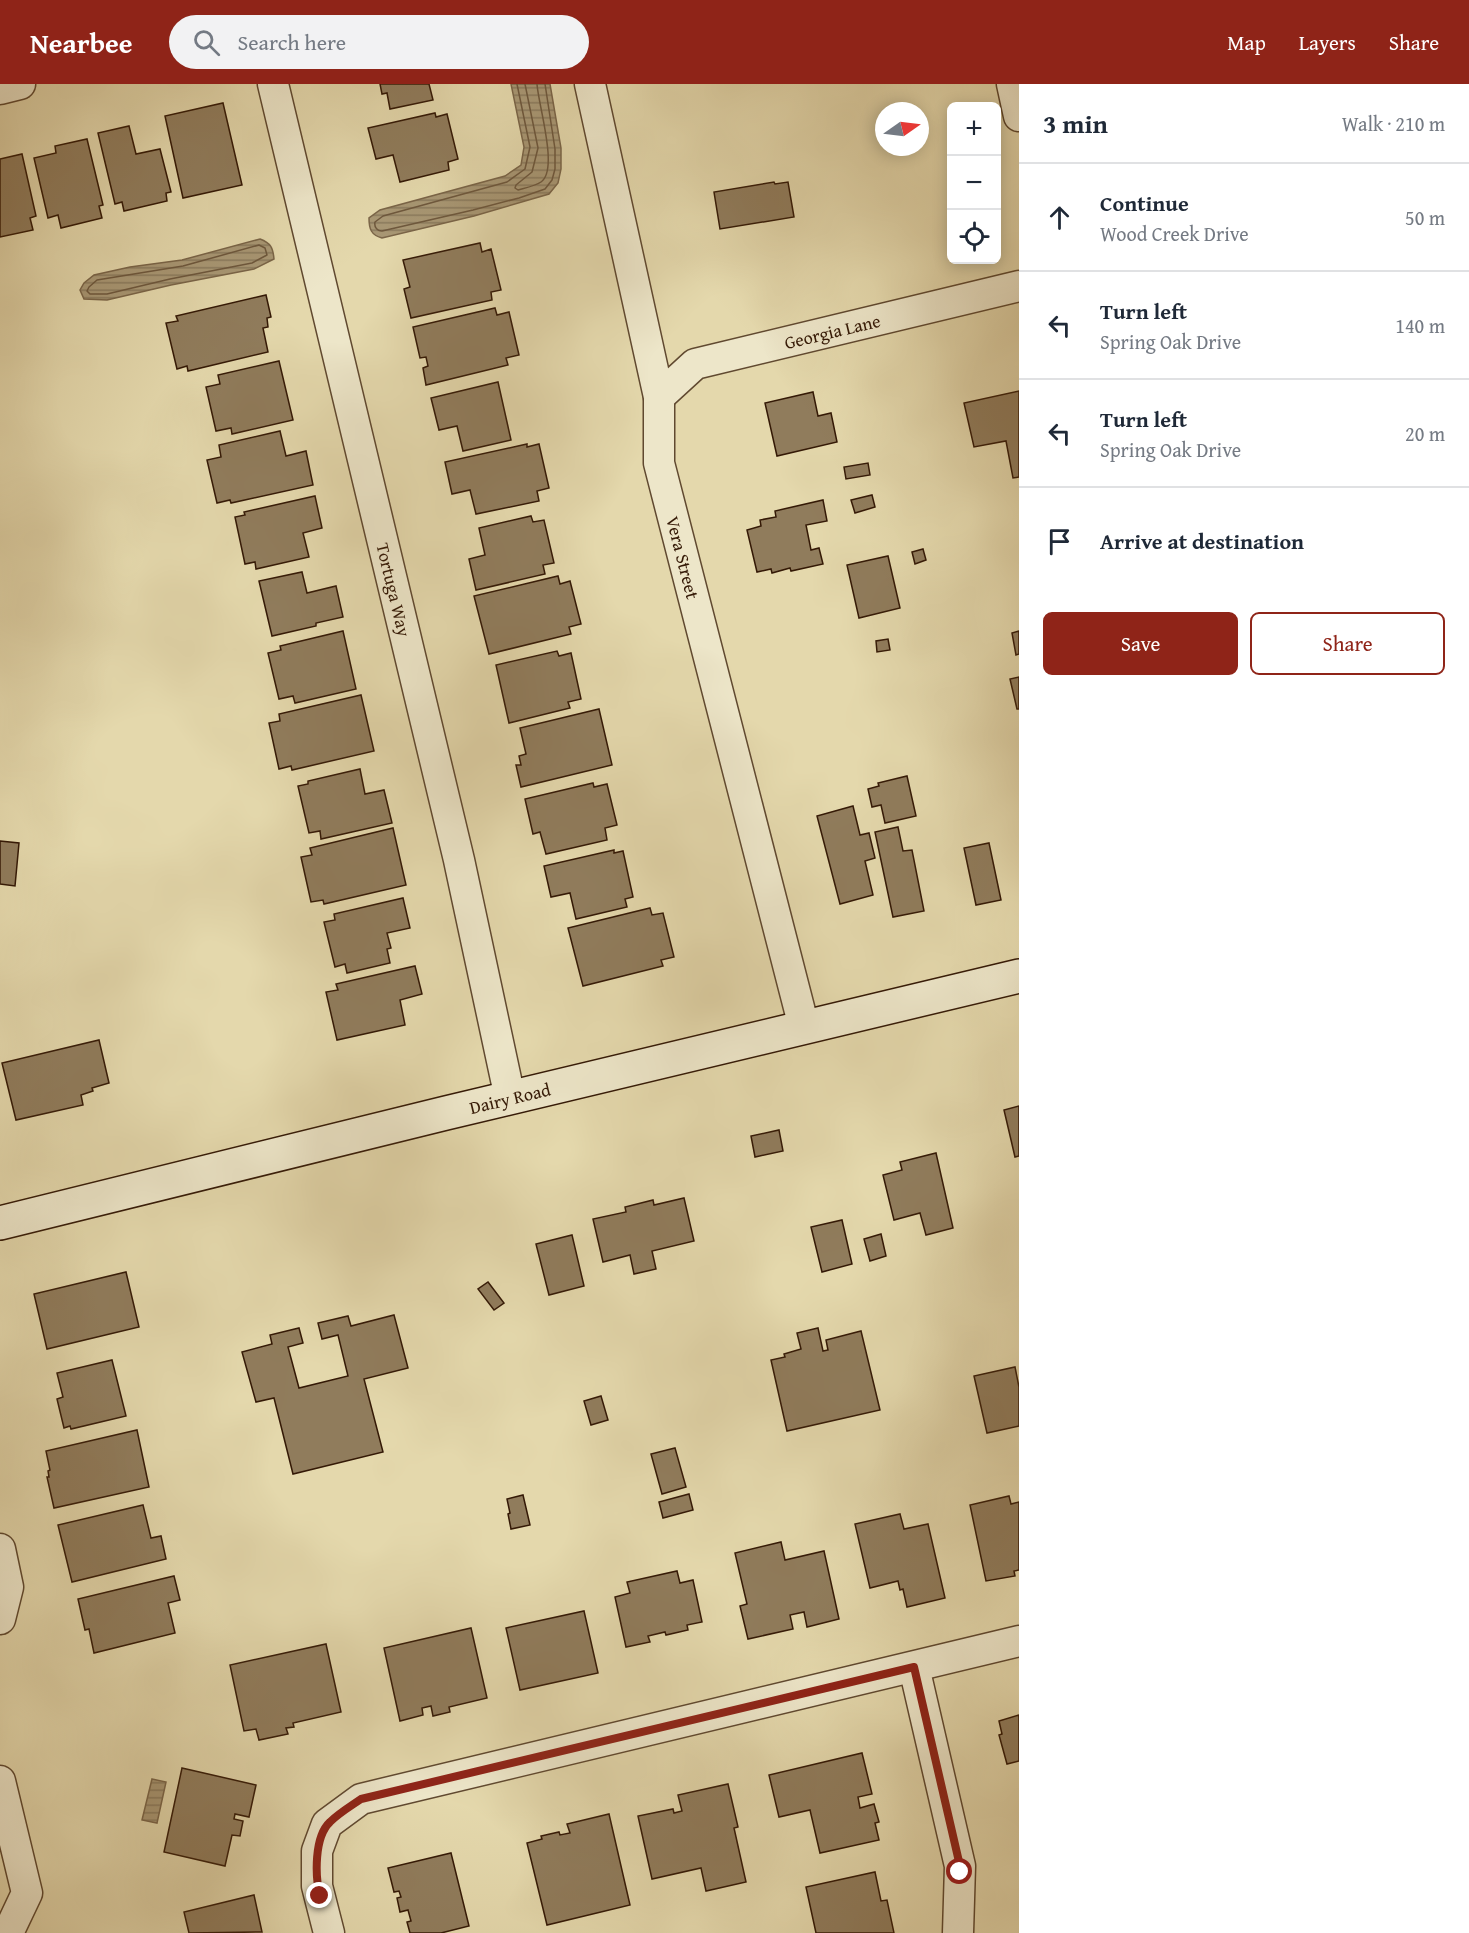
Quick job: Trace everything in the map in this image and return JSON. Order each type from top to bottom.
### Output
[{"type":"street","points":[[0,89],[20,84]]},
{"type":"street","name":"Tortuga Way","points":[[273,84],[459,860],[510,1098]]},
{"type":"street","name":"Vera Street","points":[[590,84],[659,397],[660,463],[804,1027]]},
{"type":"street","points":[[1012,84],[1019,117]]},
{"type":"street","name":"Georgia Lane","points":[[659,397],[695,364],[1019,286]]},
{"type":"street","name":"Dairy Road","points":[[0,1223],[1019,976]]},
{"type":"street","points":[[0,1549],[8,1587],[0,1619]]},
{"type":"street","points":[[329,1933],[317,1886],[316,1851],[327,1824],[361,1799],[1019,1641]]},
{"type":"street","points":[[914,1667],[960,1866],[958,1933]]},
{"type":"street","points":[[0,1780],[27,1893],[8,1933]]},
{"type":"water","points":[[511,84],[550,84],[561,148],[561,169],[558,183],[549,194],[474,216],[382,238],[373,233],[369,218],[380,210],[505,176],[521,165],[524,147]]},
{"type":"water","points":[[260,239],[271,246],[274,259],[254,269],[107,300],[84,299],[80,290],[84,283],[94,275],[130,267],[182,260]]},
{"type":"water","points":[[152,1779],[166,1782],[157,1823],[142,1820]]},
{"type":"building","points":[[380,84],[429,84],[433,100],[390,109],[387,93],[382,94]]},
{"type":"building","points":[[223,103],[242,185],[183,198],[165,116]]},
{"type":"building","points":[[435,113],[436,117],[447,114],[458,159],[448,162],[449,170],[400,182],[393,155],[376,159],[368,128]]},
{"type":"building","points":[[129,126],[136,154],[160,149],[171,192],[166,193],[167,201],[124,211],[122,202],[115,204],[98,133]]},
{"type":"building","points":[[87,139],[103,205],[99,206],[102,218],[61,228],[58,215],[48,218],[34,158],[56,153],[55,146]]},
{"type":"building","points":[[22,154],[36,216],[30,218],[33,230],[0,237],[0,159]]},
{"type":"building","points":[[774,182],[775,184],[788,182],[794,217],[720,229],[714,192]]},
{"type":"building","points":[[480,243],[482,252],[491,249],[501,290],[491,292],[492,300],[411,318],[404,289],[410,287],[403,260]]},
{"type":"building","points":[[266,295],[271,317],[267,318],[268,327],[263,328],[268,352],[188,371],[187,366],[177,369],[166,323],[178,321],[176,316]]},
{"type":"building","points":[[495,308],[497,315],[509,312],[519,355],[506,358],[508,365],[426,385],[423,368],[428,366],[426,357],[420,358],[413,327]]},
{"type":"building","points":[[279,361],[293,420],[232,434],[231,428],[216,431],[206,387],[220,384],[218,375]]},
{"type":"building","points":[[498,382],[511,440],[463,451],[457,426],[439,430],[431,398]]},
{"type":"building","points":[[1019,391],[1019,477],[1013,478],[1006,441],[974,447],[964,403]]},
{"type":"building","points":[[813,392],[818,416],[831,413],[837,442],[777,456],[765,403]]},
{"type":"building","points":[[280,431],[286,456],[306,451],[313,485],[231,503],[230,500],[217,503],[207,460],[221,457],[219,445]]},
{"type":"building","points":[[527,444],[527,447],[539,444],[549,488],[537,491],[539,501],[476,514],[470,490],[452,494],[445,462]]},
{"type":"building","points":[[868,463],[870,475],[846,479],[844,467]]},
{"type":"building","points":[[872,495],[875,507],[855,513],[851,500]]},
{"type":"building","points":[[315,496],[322,528],[303,533],[309,557],[256,569],[255,562],[245,564],[235,517],[245,515],[244,512]]},
{"type":"building","points":[[823,500],[827,521],[806,525],[811,550],[819,548],[823,564],[791,571],[790,568],[772,573],[771,569],[757,572],[747,530],[761,526],[760,520],[776,517],[775,511]]},
{"type":"building","points":[[531,516],[533,522],[544,520],[554,563],[543,565],[545,574],[476,590],[469,559],[485,555],[479,528]]},
{"type":"building","points":[[923,549],[926,560],[915,564],[912,552]]},
{"type":"building","points":[[888,556],[900,608],[859,618],[847,565]]},
{"type":"building","points":[[302,572],[307,593],[336,586],[343,617],[272,636],[259,581]]},
{"type":"building","points":[[558,576],[560,584],[570,581],[581,624],[569,627],[571,634],[489,654],[474,596]]},
{"type":"building","points":[[343,631],[356,689],[295,703],[293,696],[279,699],[268,653],[281,650],[280,646]]},
{"type":"building","points":[[1019,631],[1019,654],[1016,655],[1012,633]]},
{"type":"building","points":[[888,639],[890,650],[877,652],[876,641]]},
{"type":"building","points":[[557,651],[559,656],[571,653],[581,699],[568,702],[570,708],[509,723],[496,665]]},
{"type":"building","points":[[1019,677],[1019,709],[1017,709],[1010,679]]},
{"type":"building","points":[[361,695],[374,751],[292,770],[291,766],[279,769],[269,723],[280,721],[279,714]]},
{"type":"building","points":[[599,709],[612,765],[521,787],[516,765],[521,765],[519,756],[526,754],[520,728]]},
{"type":"building","points":[[360,769],[365,794],[384,790],[392,823],[321,839],[320,831],[309,833],[298,786],[308,784],[308,781]]},
{"type":"building","points":[[907,776],[916,816],[885,823],[881,805],[872,807],[868,789],[879,786],[878,783]]},
{"type":"building","points":[[593,783],[594,787],[607,784],[617,825],[605,828],[607,840],[546,854],[540,832],[533,834],[525,799]]},
{"type":"building","points":[[853,806],[860,835],[869,833],[875,858],[865,861],[873,895],[840,904],[817,816]]},
{"type":"building","points":[[898,827],[903,851],[912,850],[924,911],[893,917],[875,832]]},
{"type":"building","points":[[393,828],[406,885],[324,904],[323,900],[311,902],[301,857],[312,855],[310,848]]},
{"type":"building","points":[[0,841],[19,843],[15,886],[0,884]]},
{"type":"building","points":[[989,843],[1001,900],[976,905],[964,848]]},
{"type":"building","points":[[614,850],[614,853],[623,851],[633,897],[625,899],[627,907],[576,919],[570,893],[551,897],[544,866]]},
{"type":"building","points":[[403,898],[410,928],[387,933],[391,948],[387,949],[390,963],[347,973],[345,964],[335,967],[324,922],[335,920],[334,914]]},
{"type":"building","points":[[650,908],[652,915],[663,913],[674,957],[661,960],[663,966],[583,986],[568,928]]},
{"type":"building","points":[[415,966],[422,994],[400,1000],[405,1025],[337,1040],[326,992],[338,990],[336,984]]},
{"type":"building","points":[[99,1040],[109,1083],[92,1088],[93,1091],[81,1095],[83,1105],[16,1120],[2,1063]]},
{"type":"building","points":[[1019,1106],[1019,1156],[1015,1157],[1004,1110]]},
{"type":"building","points":[[779,1130],[783,1151],[755,1157],[751,1136]]},
{"type":"building","points":[[936,1153],[953,1228],[926,1235],[920,1213],[894,1220],[883,1175],[902,1170],[900,1162]]},
{"type":"building","points":[[684,1198],[694,1241],[652,1251],[656,1269],[634,1274],[630,1255],[603,1262],[593,1219],[626,1212],[625,1207],[653,1200],[654,1205]]},
{"type":"building","points":[[842,1220],[852,1264],[822,1272],[811,1227]]},
{"type":"building","points":[[881,1234],[886,1256],[870,1261],[864,1239]]},
{"type":"building","points":[[572,1235],[584,1286],[549,1295],[536,1244]]},
{"type":"building","points":[[126,1272],[139,1327],[47,1349],[34,1294]]},
{"type":"building","points":[[488,1282],[504,1303],[494,1310],[478,1289]]},
{"type":"building","points":[[394,1315],[408,1368],[364,1379],[383,1452],[293,1474],[274,1398],[256,1402],[242,1352],[272,1344],[270,1335],[299,1328],[303,1343],[288,1347],[299,1388],[348,1376],[338,1335],[322,1339],[318,1323],[348,1316],[351,1326]]},
{"type":"building","points":[[818,1328],[823,1351],[828,1350],[826,1340],[861,1331],[880,1410],[787,1431],[771,1360],[785,1357],[784,1354],[801,1349],[797,1333]]},
{"type":"building","points":[[112,1360],[126,1416],[71,1429],[70,1426],[64,1428],[57,1399],[63,1397],[57,1373]]},
{"type":"building","points":[[1015,1367],[1019,1387],[1019,1426],[987,1433],[974,1376]]},
{"type":"building","points":[[601,1396],[608,1420],[591,1425],[584,1401]]},
{"type":"building","points":[[137,1430],[149,1487],[54,1508],[47,1477],[49,1477],[48,1471],[50,1470],[46,1451]]},
{"type":"building","points":[[675,1448],[686,1487],[662,1494],[651,1454]]},
{"type":"building","points":[[689,1494],[693,1510],[663,1518],[659,1502]]},
{"type":"building","points":[[523,1495],[530,1525],[511,1529],[507,1499]]},
{"type":"building","points":[[1009,1496],[1011,1504],[1019,1502],[1019,1570],[1014,1571],[1015,1576],[986,1581],[970,1505]]},
{"type":"building","points":[[143,1505],[151,1538],[161,1536],[166,1559],[72,1582],[58,1525]]},
{"type":"building","points":[[900,1514],[904,1529],[928,1524],[945,1598],[907,1607],[903,1589],[900,1590],[898,1581],[870,1588],[855,1524]]},
{"type":"building","points":[[781,1542],[785,1560],[824,1551],[839,1619],[807,1627],[804,1612],[790,1615],[793,1629],[748,1639],[740,1606],[747,1604],[735,1553]]},
{"type":"building","points":[[677,1571],[680,1583],[693,1580],[702,1622],[687,1625],[688,1630],[648,1636],[650,1642],[626,1647],[615,1597],[630,1593],[627,1582]]},
{"type":"building","points":[[174,1576],[180,1600],[168,1603],[175,1633],[94,1653],[89,1629],[85,1630],[78,1599]]},
{"type":"building","points":[[584,1611],[598,1673],[520,1690],[506,1628]]},
{"type":"building","points":[[471,1628],[487,1698],[449,1707],[450,1712],[433,1716],[431,1706],[422,1708],[423,1715],[400,1721],[384,1648]]},
{"type":"building","points":[[326,1644],[341,1712],[293,1723],[294,1727],[286,1728],[288,1734],[259,1740],[256,1729],[244,1731],[230,1665]]},
{"type":"building","points":[[1019,1715],[1019,1761],[1007,1764],[999,1735],[1002,1734],[999,1721]]},
{"type":"building","points":[[862,1753],[872,1794],[858,1797],[860,1808],[874,1804],[879,1822],[875,1823],[879,1840],[820,1853],[810,1810],[779,1817],[769,1775]]},
{"type":"building","points":[[182,1768],[256,1785],[249,1817],[235,1814],[234,1819],[243,1821],[240,1836],[232,1835],[225,1866],[164,1852]]},
{"type":"building","points":[[728,1784],[738,1827],[734,1828],[746,1882],[706,1891],[701,1868],[652,1879],[638,1816],[673,1809],[674,1813],[682,1811],[678,1795]]},
{"type":"building","points":[[609,1814],[630,1905],[547,1925],[527,1843],[542,1839],[541,1836],[559,1832],[560,1835],[570,1833],[567,1824]]},
{"type":"building","points":[[451,1853],[469,1926],[441,1933],[410,1933],[407,1922],[411,1921],[408,1910],[400,1912],[397,1898],[401,1897],[399,1891],[394,1892],[388,1868]]},
{"type":"building","points":[[875,1872],[881,1901],[887,1900],[894,1933],[816,1933],[806,1887]]},
{"type":"building","points":[[254,1895],[262,1932],[189,1933],[184,1912]]},
{"type":"route","points":[[320,1896],[317,1886],[316,1851],[327,1824],[361,1799],[914,1667],[960,1872]]}]
